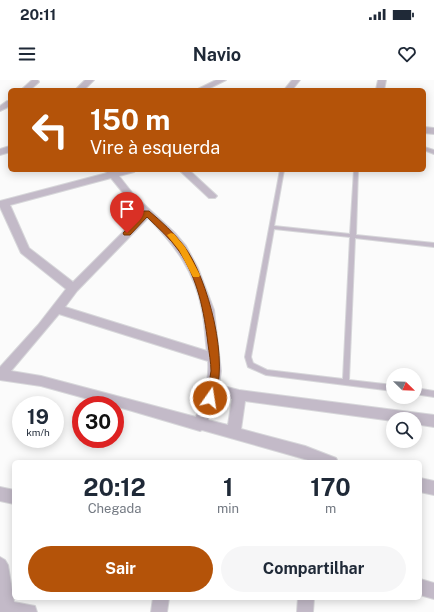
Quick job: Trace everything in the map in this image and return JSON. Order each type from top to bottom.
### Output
[{"type":"street","points":[[81,88],[90,80]]},
{"type":"street","points":[[204,88],[222,80]]},
{"type":"street","points":[[290,88],[296,80]]},
{"type":"street","points":[[27,88],[35,81]]},
{"type":"street","points":[[72,288],[25,250],[2,203],[111,172],[147,213],[182,249],[193,268],[202,290],[208,310],[215,371],[212,389],[200,425]]},
{"type":"street","points":[[186,172],[212,196]]},
{"type":"street","points":[[0,374],[57,309],[72,288],[147,213]]},
{"type":"street","points":[[57,309],[214,358]]},
{"type":"street","points":[[0,374],[41,381],[305,452],[327,460]]},
{"type":"street","points":[[212,389],[240,395],[434,421]]},
{"type":"street","points":[[234,433],[240,395]]},
{"type":"street","points":[[422,485],[434,488]]},
{"type":"street","points":[[0,494],[12,497]]},
{"type":"street","points":[[0,565],[4,609],[29,612]]},
{"type":"street","points":[[422,588],[434,591]]},
{"type":"street","points":[[159,612],[161,600]]},
{"type":"street","points":[[305,612],[306,600]]},
{"type":"lane","points":[[282,172],[248,357],[250,365],[266,372],[386,387]]},
{"type":"lane","points":[[346,382],[356,172]]},
{"type":"lane","points":[[272,227],[434,245]]},
{"type":"lane","points":[[422,392],[434,394]]},
{"type":"slow traffic","points":[[171,235],[182,249],[196,275]]},
{"type":"route","points":[[127,233],[147,213],[182,249],[193,268],[208,310],[213,346],[215,371],[210,398]]}]
